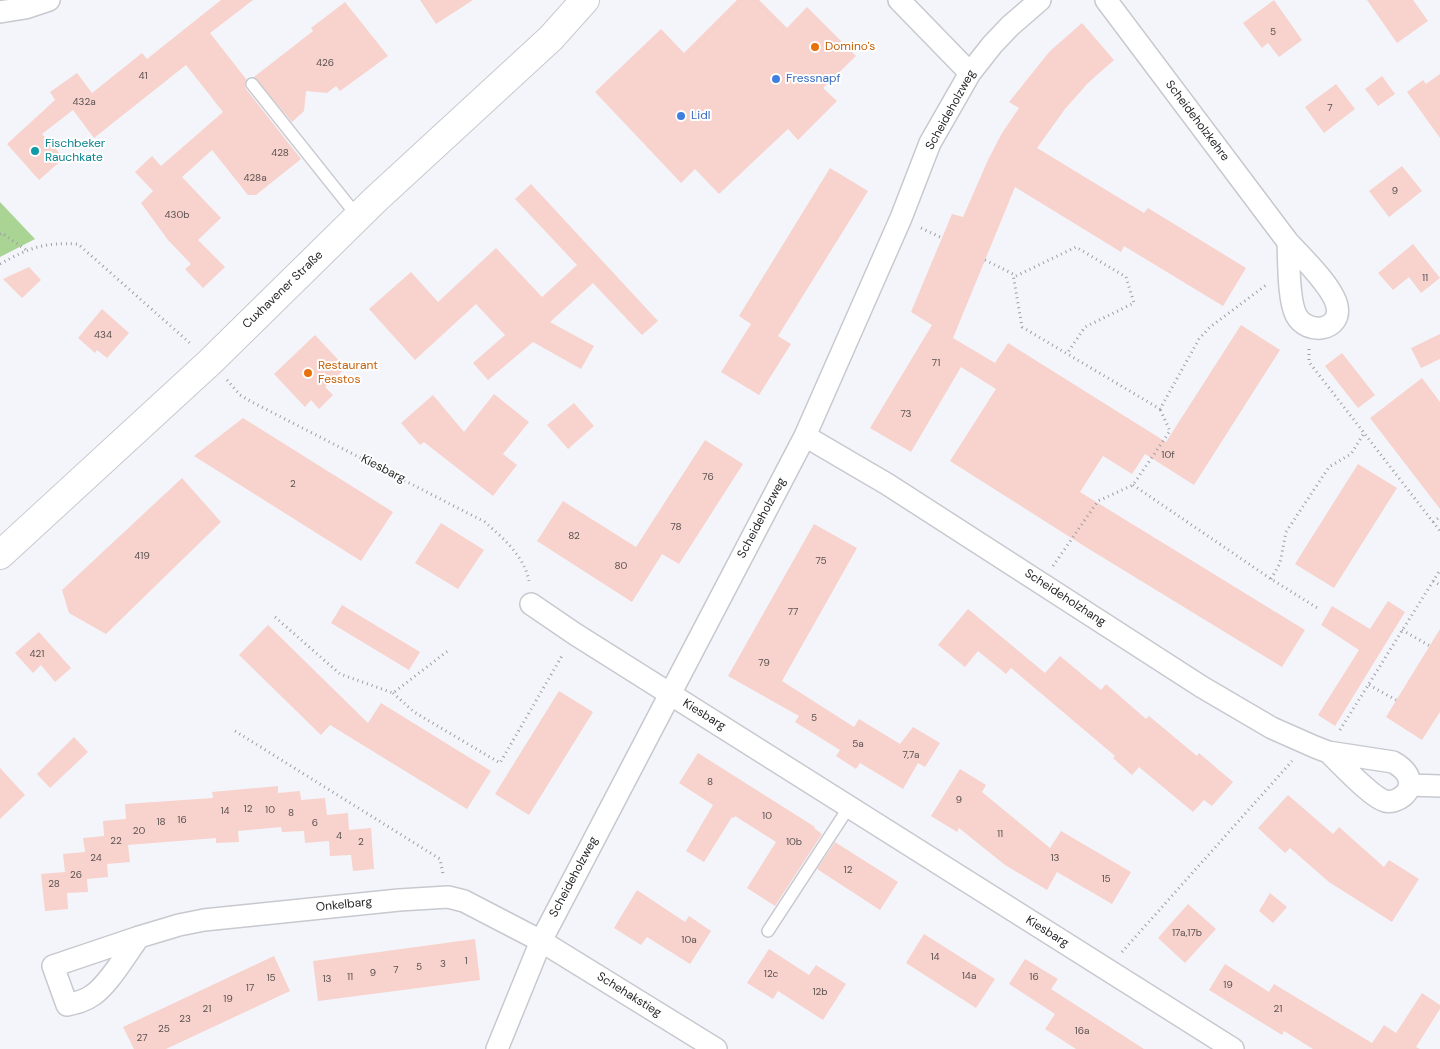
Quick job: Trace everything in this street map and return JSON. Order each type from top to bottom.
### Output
[{"type":"main road","name":"Cuxhavener Straße","points":[[0,555],[210,362],[358,217],[564,24],[585,0]]},
{"type":"main road","name":"Cuxhavener Straße","points":[[564,24],[598,0]]},
{"type":"street","points":[[0,12],[25,8],[49,0]]},
{"type":"street","points":[[899,0],[970,73]]},
{"type":"street","name":"Scheideholzweg","points":[[497,1049],[541,941],[805,436],[901,218],[930,143],[970,73],[1010,26],[1040,0]]},
{"type":"street","name":"Scheideholzkehre","points":[[1106,0],[1288,242],[1333,295],[1337,308],[1335,318],[1330,325],[1316,329],[1308,327]]},
{"type":"street","points":[[1288,242],[1294,310],[1299,319],[1308,327]]},
{"type":"street","name":"Scheideholzhang","points":[[805,436],[887,484],[1202,687],[1272,728],[1328,752],[1394,762],[1404,770],[1410,780],[1410,785],[1402,797],[1391,802],[1384,801],[1368,790],[1328,752]]},
{"type":"street","name":"Kiesbarg","points":[[530,604],[1233,1049]]},
{"type":"street","points":[[1410,785],[1440,786]]},
{"type":"street","name":"Onkelbarg","points":[[139,937],[179,925],[213,919],[448,897],[464,901],[541,941]]},
{"type":"street","name":"Schehakstieg","points":[[541,941],[716,1049]]},
{"type":"lane","points":[[252,84],[358,217]]},
{"type":"lane","points":[[768,931],[849,807]]},
{"type":"path","points":[[0,234],[2,233],[26,250]]},
{"type":"path","name":"Kiesbarg","points":[[0,264],[26,250],[57,243],[78,244],[178,331],[240,395],[485,522],[507,542],[526,569],[530,583],[530,604]]},
{"type":"path","points":[[1016,276],[1076,247],[1126,277],[1134,303],[1085,327],[1068,352]]},
{"type":"path","points":[[985,260],[1013,274],[1022,327],[1160,409],[1170,431],[1133,485],[1098,501],[1041,583]]},
{"type":"path","points":[[1160,409],[1200,339],[1210,327],[1235,306],[1271,281],[1290,272]]},
{"type":"path","points":[[1308,327],[1309,362],[1440,531]]},
{"type":"path","points":[[1271,579],[1280,563],[1286,532],[1329,468],[1350,454],[1364,433]]},
{"type":"path","points":[[1133,485],[1271,579],[1319,609]]},
{"type":"path","points":[[1433,522],[1440,517]]},
{"type":"path","points":[[1328,752],[1432,580],[1440,570]]},
{"type":"path","points":[[1432,580],[1440,585]]},
{"type":"path","points":[[275,617],[340,674],[393,693],[414,712],[500,763],[575,634]]},
{"type":"path","points":[[1402,630],[1430,646]]},
{"type":"path","points":[[393,693],[449,650]]},
{"type":"path","points":[[1369,685],[1396,700]]},
{"type":"path","points":[[235,731],[440,859],[448,897]]},
{"type":"path","points":[[1107,970],[1291,763],[1305,743]]},
{"type":"green space","points":[[0,202],[35,239],[0,257]]},
{"type":"building","points":[[221,0],[253,0],[210,33],[246,79],[246,89],[301,159],[256,195],[248,195],[212,150],[182,177],[221,218],[198,240],[225,267],[203,288],[185,269],[191,264],[168,240],[141,203],[153,191],[135,172],[152,156],[161,166],[223,112],[186,65],[94,138],[73,110],[42,134],[64,158],[39,180],[7,144],[55,100],[50,92],[77,73],[92,93],[142,53],[147,59]]},
{"type":"building","points":[[420,0],[473,0],[436,24]]},
{"type":"building","points":[[737,0],[759,0],[787,28],[807,7],[856,56],[823,88],[837,101],[798,140],[788,129],[719,194],[695,169],[681,183],[595,92],[661,29],[684,53]]},
{"type":"building","points":[[1274,0],[1302,40],[1279,57],[1268,43],[1262,48],[1243,23]]},
{"type":"building","points":[[1367,0],[1413,0],[1428,21],[1397,43]]},
{"type":"building","points":[[345,2],[388,56],[340,91],[336,86],[327,93],[306,91],[304,111],[292,122],[254,77],[313,31],[311,28]]},
{"type":"building","points":[[1082,23],[1114,60],[1088,83],[1065,109],[1037,148],[1144,213],[1148,208],[1246,268],[1223,306],[1124,246],[1121,252],[1015,187],[953,338],[995,363],[1008,343],[1166,442],[1241,325],[1280,350],[1194,485],[1145,454],[1132,474],[1103,456],[1080,492],[1305,630],[1282,667],[1084,546],[950,461],[996,389],[961,367],[911,452],[870,428],[932,325],[911,312],[952,214],[963,217],[988,160],[1002,133],[1019,108],[1009,102],[1050,51]]},
{"type":"building","points":[[1440,74],[1440,138],[1407,92],[1423,80],[1426,84]]},
{"type":"building","points":[[1382,76],[1395,94],[1378,106],[1365,89]]},
{"type":"building","points":[[1336,84],[1355,109],[1324,133],[1305,107]]},
{"type":"building","points":[[1402,166],[1422,191],[1389,217],[1369,191]]},
{"type":"building","points":[[830,168],[868,191],[778,336],[791,344],[759,395],[721,372],[751,324],[739,316]]},
{"type":"building","points":[[531,184],[658,321],[642,335],[593,283],[550,322],[594,346],[581,369],[533,342],[488,380],[473,363],[505,335],[476,304],[415,360],[369,309],[411,272],[438,302],[496,248],[542,297],[577,265],[515,199]]},
{"type":"building","points":[[1413,244],[1440,278],[1421,293],[1409,277],[1393,290],[1378,273]]},
{"type":"building","points":[[29,267],[41,280],[22,298],[3,279]]},
{"type":"building","points":[[102,309],[129,333],[107,358],[97,350],[95,353],[78,338]]},
{"type":"building","points":[[1440,334],[1440,359],[1421,368],[1411,348]]},
{"type":"building","points":[[315,335],[346,368],[325,387],[333,395],[319,409],[311,400],[305,407],[274,374]]},
{"type":"building","points":[[1342,353],[1375,395],[1358,408],[1325,366]]},
{"type":"building","points":[[1422,378],[1440,402],[1440,509],[1370,418]]},
{"type":"building","points":[[494,394],[529,422],[503,454],[517,465],[493,496],[424,442],[420,445],[401,423],[433,395],[464,432]]},
{"type":"building","points":[[574,403],[594,426],[568,449],[547,425]]},
{"type":"building","points":[[243,418],[393,512],[361,561],[194,456]]},
{"type":"building","points":[[705,440],[743,464],[679,564],[662,554],[632,602],[537,541],[563,501],[636,547]]},
{"type":"building","points":[[1358,464],[1397,488],[1334,588],[1295,564]]},
{"type":"building","points":[[182,478],[221,522],[106,634],[69,613],[62,590]]},
{"type":"building","points":[[441,523],[484,550],[458,589],[415,563]]},
{"type":"building","points":[[814,524],[857,548],[782,681],[854,727],[859,719],[900,744],[913,727],[940,743],[925,767],[918,763],[903,789],[860,763],[856,769],[836,756],[840,750],[795,722],[799,716],[728,676]]},
{"type":"building","points":[[1388,601],[1405,612],[1335,726],[1318,715],[1359,650],[1321,625],[1332,606],[1370,629]]},
{"type":"building","points":[[342,605],[420,652],[409,670],[331,623]]},
{"type":"building","points":[[968,609],[1045,673],[1060,656],[1101,690],[1106,684],[1146,719],[1149,716],[1197,756],[1199,753],[1233,782],[1212,806],[1204,800],[1193,812],[1139,767],[1132,775],[1113,758],[1115,756],[1011,668],[1006,674],[978,651],[965,667],[938,645]]},
{"type":"building","points":[[268,625],[368,723],[381,703],[491,771],[467,809],[330,725],[321,735],[239,655]]},
{"type":"building","points":[[1440,629],[1440,712],[1422,740],[1386,717]]},
{"type":"building","points":[[39,632],[71,668],[55,682],[41,665],[33,673],[15,653]]},
{"type":"building","points":[[559,691],[593,712],[529,815],[495,794]]},
{"type":"building","points":[[74,737],[88,752],[50,788],[37,774]]},
{"type":"building","points":[[698,753],[815,827],[822,834],[775,906],[747,888],[776,842],[735,816],[734,818],[732,817],[704,862],[686,851],[713,805],[679,783]]},
{"type":"building","points":[[0,768],[25,795],[0,819]]},
{"type":"building","points":[[960,769],[986,785],[982,792],[1050,848],[1061,831],[1131,872],[1112,904],[1057,872],[1047,890],[1005,865],[959,828],[957,832],[931,816]]},
{"type":"building","points":[[278,786],[278,793],[300,791],[301,800],[325,798],[327,815],[348,813],[349,830],[371,828],[374,869],[353,871],[351,855],[330,856],[329,841],[305,843],[304,831],[282,832],[281,827],[238,831],[239,842],[216,843],[216,838],[128,845],[130,862],[107,864],[108,877],[87,879],[88,892],[67,893],[68,909],[45,911],[41,874],[65,872],[63,854],[85,852],[83,838],[104,836],[103,821],[126,819],[125,804],[213,798],[212,792]]},
{"type":"building","points":[[1288,795],[1333,834],[1339,827],[1384,867],[1389,860],[1419,879],[1392,922],[1329,882],[1290,848],[1285,853],[1258,828]]},
{"type":"building","points":[[835,842],[898,882],[880,910],[817,869]]},
{"type":"building","points":[[637,890],[685,922],[689,916],[711,931],[690,964],[647,937],[641,945],[614,928]]},
{"type":"building","points":[[1270,893],[1287,907],[1273,923],[1259,911]]},
{"type":"building","points":[[1188,904],[1216,929],[1185,963],[1158,938]]},
{"type":"building","points":[[924,934],[995,979],[976,1008],[906,963]]},
{"type":"building","points":[[475,939],[480,980],[318,1001],[313,961]]},
{"type":"building","points":[[769,949],[809,975],[816,965],[846,984],[823,1020],[778,991],[773,999],[747,983]]},
{"type":"building","points":[[274,956],[290,991],[166,1049],[134,1049],[123,1027]]},
{"type":"building","points":[[1025,959],[1058,979],[1051,989],[1144,1049],[1076,1049],[1045,1029],[1055,1014],[1009,984]]},
{"type":"building","points":[[1225,964],[1269,992],[1274,984],[1372,1043],[1384,1025],[1396,1033],[1422,993],[1440,1005],[1440,1009],[1416,1047],[1420,1049],[1313,1049],[1284,1031],[1282,1035],[1209,990]]},
{"type":"place","name":"Domino's","points":[[815,47]]},
{"type":"place","name":"Fressnapf","points":[[776,79]]},
{"type":"place","name":"Lidl","points":[[681,116]]},
{"type":"place","name":"Fischbeker Rauchkate","points":[[35,151]]},
{"type":"place","name":"Restaurant Fesstos","points":[[308,373]]}]
